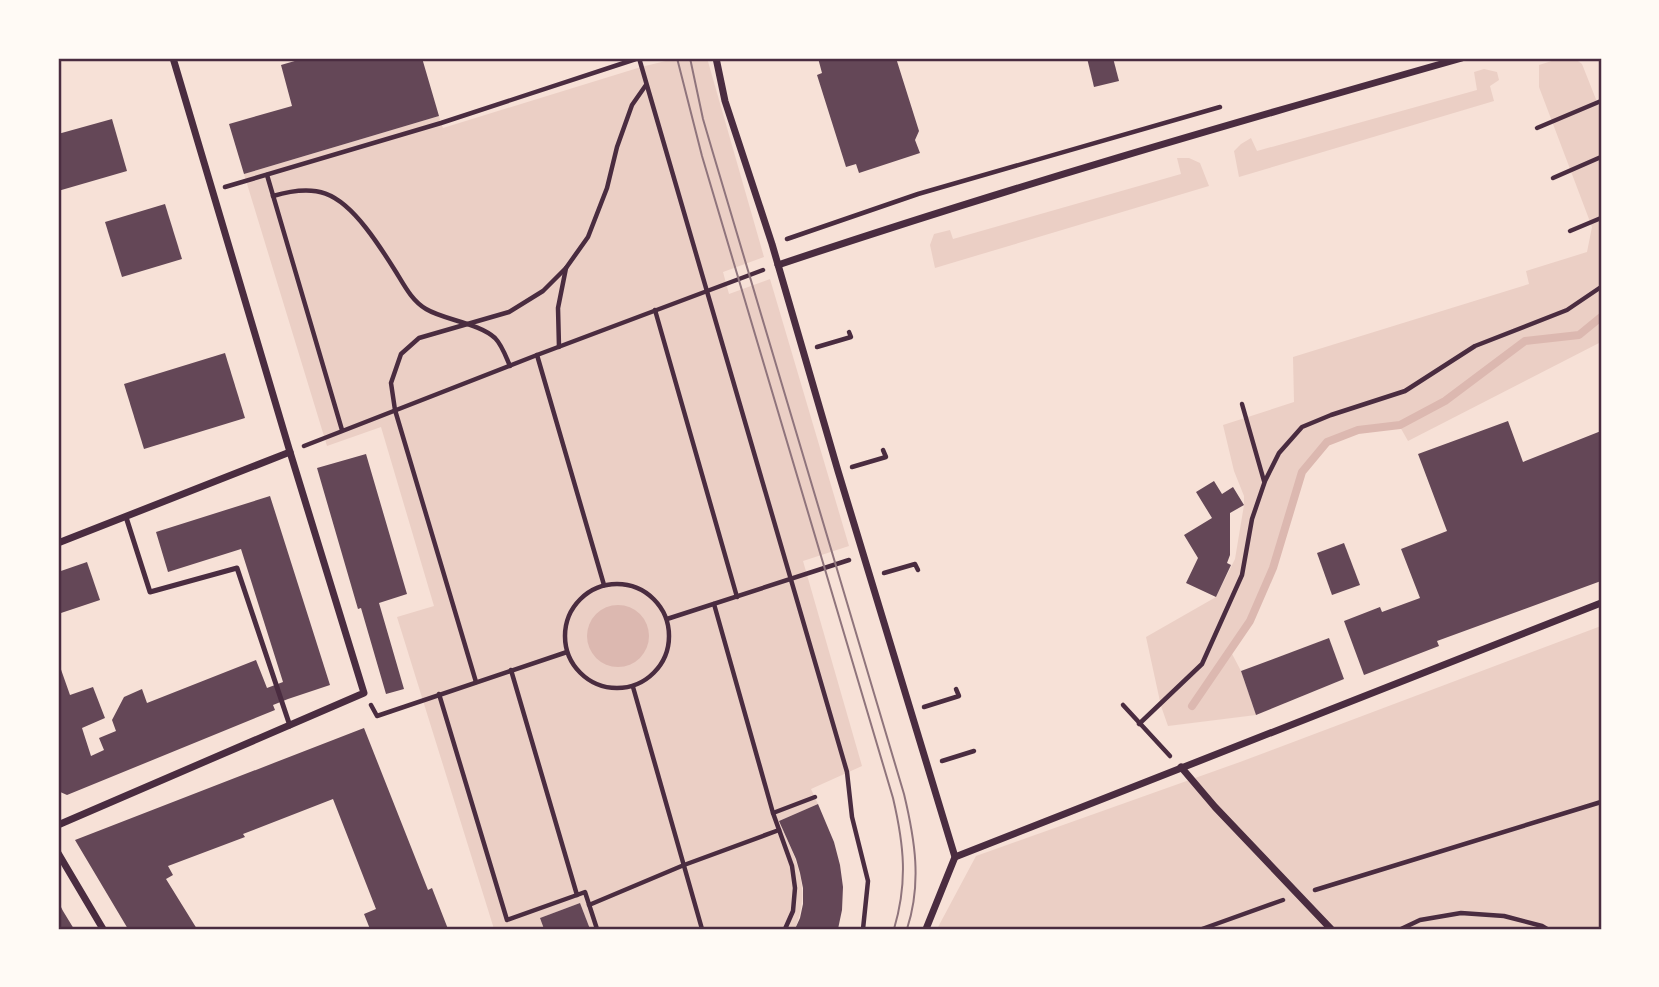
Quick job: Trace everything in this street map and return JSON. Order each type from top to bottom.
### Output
[{"type":"street","points":[[58,825],[364,693],[173,58]]},
{"type":"street","points":[[716,58],[725,101],[772,244],[955,857],[926,929]]},
{"type":"street","points":[[778,265],[909,221],[1210,130],[1462,58]]},
{"type":"street","points":[[58,543],[290,452]]},
{"type":"street","points":[[955,857],[1601,603]]},
{"type":"street","points":[[1181,767],[1215,807],[1331,929]]},
{"type":"street","points":[[58,853],[103,929]]},
{"type":"lane","points":[[126,517],[150,592],[237,568],[290,726]]},
{"type":"path","points":[[212,191],[441,123],[639,58],[847,772],[852,817],[868,881],[863,929]]},
{"type":"path","points":[[476,682],[395,410],[391,383],[401,354],[419,338],[509,312],[543,291],[566,268],[588,237],[607,188],[617,147],[632,105],[646,85]]},
{"type":"path","points":[[1537,128],[1601,101]]},
{"type":"path","points":[[772,244],[918,194],[1224,106]]},
{"type":"path","points":[[1553,178],[1601,158]]},
{"type":"path","points":[[267,175],[342,430]]},
{"type":"path","points":[[273,196],[309,190],[322,192],[344,204],[382,249],[408,292],[425,309],[495,338],[510,366]]},
{"type":"path","points":[[1570,231],[1601,218]]},
{"type":"path","points":[[290,452],[537,355],[778,265]]},
{"type":"path","points":[[559,347],[558,309],[566,268]]},
{"type":"path","points":[[1139,724],[1202,664],[1242,575],[1252,519],[1265,481],[1279,453],[1302,427],[1405,391],[1475,346],[1567,310],[1601,287]]},
{"type":"path","points":[[655,310],[737,597]]},
{"type":"path","points":[[803,351],[851,337],[849,332]]},
{"type":"path","points":[[537,355],[604,585]]},
{"type":"path","points":[[1242,404],[1265,481]]},
{"type":"path","points":[[838,471],[886,457],[883,450]]},
{"type":"path","points":[[667,620],[864,555]]},
{"type":"path","points":[[870,578],[915,564],[918,570]]},
{"type":"path","points":[[604,585],[630,585],[653,598],[667,620],[669,647],[656,672],[633,687],[606,688],[582,676],[567,652],[565,624],[579,599],[604,585]]},
{"type":"path","points":[[714,604],[779,830],[792,866],[795,888],[793,911],[785,929]]},
{"type":"path","points":[[364,693],[377,716],[567,652]]},
{"type":"path","points":[[511,670],[577,895]]},
{"type":"path","points":[[633,687],[702,929]]},
{"type":"path","points":[[910,711],[959,696],[956,689]]},
{"type":"path","points":[[439,694],[506,920],[584,892],[597,929]]},
{"type":"path","points":[[1124,705],[1181,767]]},
{"type":"path","points":[[927,765],[974,751]]},
{"type":"path","points":[[774,813],[815,797]]},
{"type":"path","points":[[1202,929],[1299,895],[1601,802]]},
{"type":"path","points":[[589,905],[684,865],[779,830]]},
{"type":"path","points":[[1401,929],[1420,920],[1461,913],[1504,916],[1547,929]]},
{"type":"shaded area","points":[[678,58],[707,58],[764,257],[723,272],[729,294],[770,279],[849,546],[803,561],[862,766],[811,789],[818,804],[779,821],[796,861],[802,887],[800,914],[795,929],[590,929],[580,903],[540,918],[544,929],[494,929],[397,617],[434,606],[381,427],[327,446],[244,174],[439,116],[443,128]]},
{"type":"shaded area","points":[[1561,58],[1574,58],[1582,64],[1601,112],[1601,342],[1408,441],[1399,425],[1358,430],[1327,442],[1302,472],[1273,568],[1250,621],[1230,650],[1241,671],[1256,715],[1168,726],[1146,637],[1216,597],[1235,559],[1244,496],[1234,471],[1223,425],[1294,402],[1293,357],[1529,284],[1526,271],[1587,252],[1592,227],[1539,87],[1539,65]]},
{"type":"shaded area","points":[[1484,69],[1497,72],[1499,80],[1490,86],[1494,101],[1239,177],[1234,151],[1251,138],[1257,151],[1477,90],[1474,72]]},
{"type":"shaded area","points":[[1177,158],[1189,158],[1200,163],[1209,186],[935,268],[930,245],[934,234],[950,230],[953,239],[1181,174]]},
{"type":"shaded area","points":[[618,605],[630,607],[640,614],[647,624],[647,648],[640,658],[630,665],[618,667],[606,665],[596,658],[589,648],[587,636],[589,624],[596,614],[606,607]]},
{"type":"shaded area","points":[[1601,626],[1601,929],[937,929],[976,856],[1240,762]]},
{"type":"building","points":[[305,58],[422,58],[439,116],[244,174],[229,124],[292,106],[281,65]]},
{"type":"building","points":[[818,58],[896,58],[919,131],[915,140],[920,153],[859,173],[856,164],[846,167],[817,75],[822,73]]},
{"type":"building","points":[[1087,58],[1113,58],[1119,81],[1094,87]]},
{"type":"building","points":[[112,119],[127,171],[58,191],[58,134]]},
{"type":"building","points":[[165,204],[182,259],[122,277],[105,222]]},
{"type":"building","points":[[225,353],[245,418],[144,449],[124,384]]},
{"type":"building","points":[[1508,421],[1523,462],[1601,431],[1601,581],[1437,641],[1439,646],[1364,675],[1344,621],[1380,607],[1382,612],[1420,598],[1401,549],[1447,531],[1418,454]]},
{"type":"building","points":[[366,454],[407,594],[379,603],[404,689],[386,694],[317,468]]},
{"type":"building","points":[[1214,481],[1222,494],[1233,487],[1244,505],[1230,513],[1230,555],[1227,563],[1231,565],[1216,597],[1186,583],[1198,558],[1184,535],[1212,518],[1196,492]]},
{"type":"building","points":[[270,496],[330,685],[273,705],[275,710],[67,795],[58,791],[58,661],[70,695],[93,687],[105,718],[82,728],[91,756],[104,750],[99,738],[116,731],[112,720],[124,697],[142,689],[147,703],[256,660],[267,688],[283,682],[241,549],[168,572],[156,532]]},
{"type":"building","points":[[1344,543],[1360,585],[1332,595],[1317,553]]},
{"type":"building","points":[[87,562],[100,600],[58,614],[58,572]]},
{"type":"building","points":[[1329,638],[1344,679],[1256,715],[1241,671]]},
{"type":"building","points":[[364,728],[428,890],[432,888],[448,929],[370,929],[364,914],[376,909],[333,799],[243,834],[245,837],[168,866],[173,875],[166,879],[197,929],[128,929],[75,840]]},
{"type":"building","points":[[818,804],[834,842],[840,865],[842,910],[838,929],[795,929],[803,904],[803,888],[796,859],[779,821]]},
{"type":"building","points":[[58,901],[63,911],[74,929],[58,929]]},
{"type":"building","points":[[580,903],[590,929],[544,929],[540,918]]},
{"type":"waterway","points":[[1192,706],[1250,621],[1273,568],[1302,472],[1327,442],[1358,430],[1400,425],[1445,401],[1525,341],[1579,335],[1601,317]]},
{"type":"tram line","points":[[677,58],[702,156],[893,798],[903,864],[901,895],[894,929]]},
{"type":"tram line","points":[[690,58],[703,119],[904,794],[911,828],[916,878],[907,929]]}]
